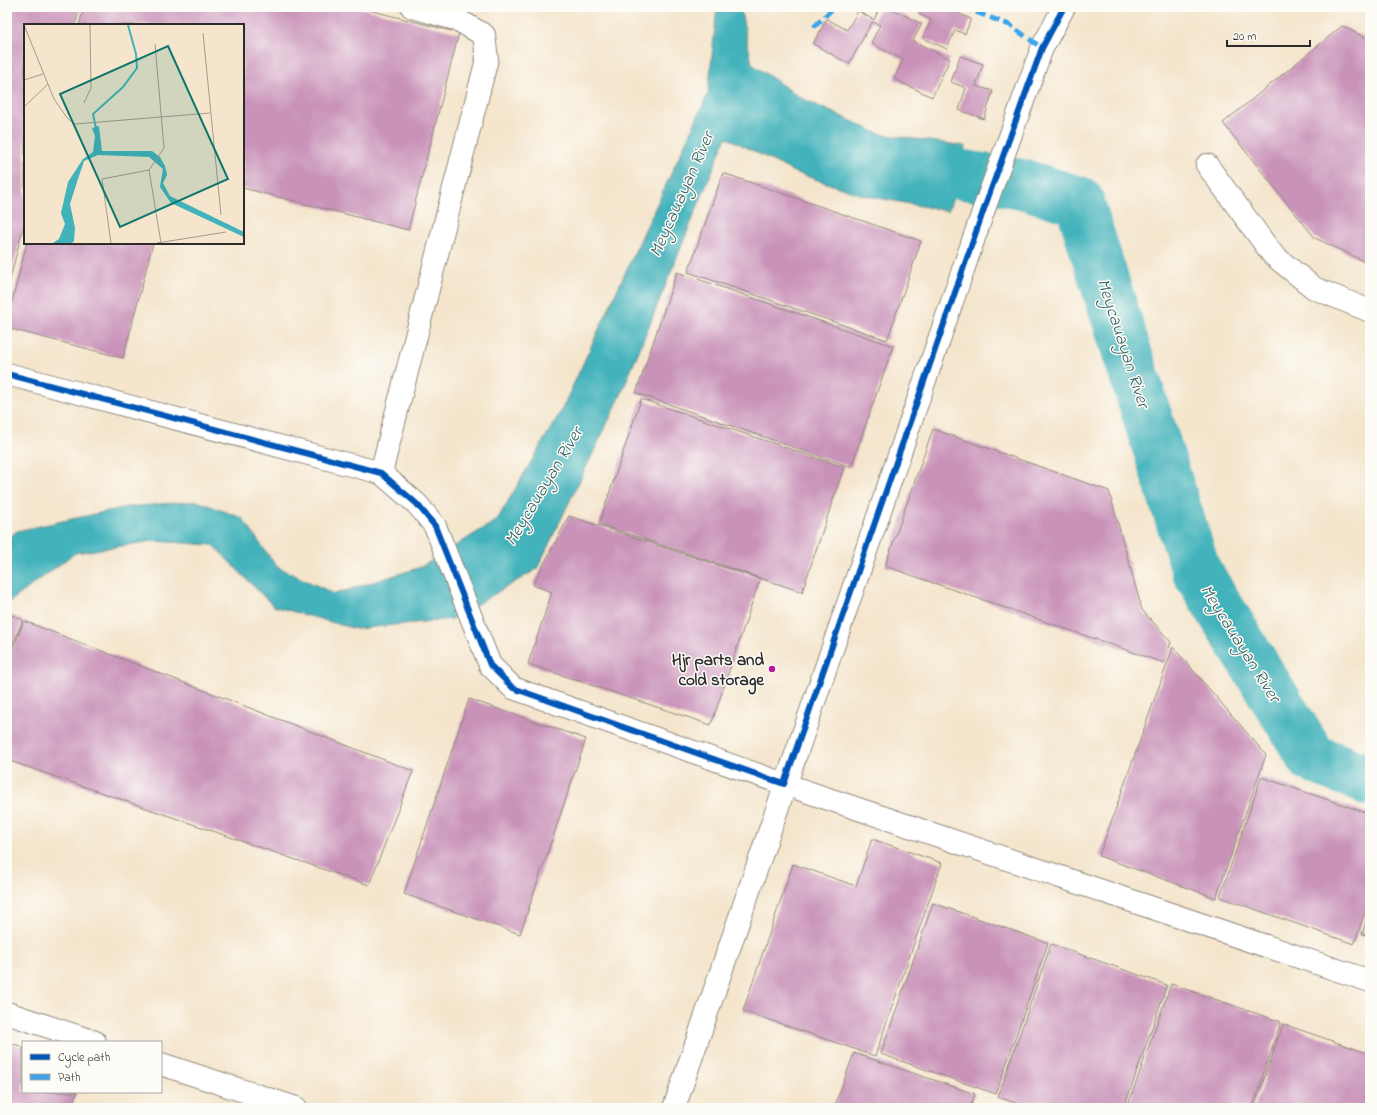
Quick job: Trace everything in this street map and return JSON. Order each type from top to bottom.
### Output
[{"type":"street","points":[[381,473],[487,59],[484,35],[458,20],[412,7]]},
{"type":"street","points":[[674,1108],[784,784],[984,209],[1042,48],[1064,7]]},
{"type":"street","points":[[1207,165],[1273,255],[1314,288],[1370,311]]},
{"type":"street","points":[[7,374],[381,473],[417,504],[435,526],[490,665],[514,688],[784,784],[1370,981]]},
{"type":"street","points":[[7,1013],[92,1041]]},
{"type":"street","points":[[162,1064],[296,1108]]},
{"type":"water","points":[[717,7],[740,7],[752,64],[801,98],[880,134],[965,146],[962,175],[948,211],[862,195],[794,172],[726,137],[620,397],[537,569],[452,619],[356,629],[273,606],[213,545],[153,541],[75,553],[7,604],[7,539],[17,531],[127,507],[197,501],[242,518],[277,567],[335,594],[421,567],[497,520],[562,409],[708,94]]},
{"type":"building","points":[[7,7],[80,7],[75,24],[24,24],[24,224],[8,287]]},
{"type":"building","points":[[84,7],[357,7],[459,33],[408,230],[244,188],[244,24],[79,24]]},
{"type":"building","points":[[880,7],[887,7],[922,24],[913,41],[950,59],[932,97],[894,79],[903,60],[871,43],[880,25],[872,22],[849,64],[813,44],[827,19],[847,30],[858,11],[874,20]]},
{"type":"building","points":[[922,7],[944,7],[971,19],[965,34],[955,30],[947,49],[923,38],[931,20],[919,14]]},
{"type":"building","points":[[1342,26],[1370,40],[1370,264],[1315,238],[1223,123]]},
{"type":"building","points":[[960,56],[983,64],[976,86],[993,91],[984,119],[959,110],[966,88],[951,82]]},
{"type":"building","points":[[723,173],[921,241],[887,340],[688,272]]},
{"type":"building","points":[[27,244],[153,244],[123,358],[7,328],[7,321]]},
{"type":"building","points":[[677,272],[893,346],[851,467],[636,393]]},
{"type":"building","points":[[641,399],[844,467],[802,592],[599,524]]},
{"type":"building","points":[[933,429],[1109,491],[1142,610],[1171,642],[1164,663],[885,566]]},
{"type":"building","points":[[569,516],[760,579],[711,725],[528,664],[552,592],[533,585]]},
{"type":"building","points":[[7,613],[23,620],[7,658]]},
{"type":"building","points":[[24,621],[413,771],[369,885],[7,760],[7,663]]},
{"type":"building","points":[[1173,647],[1266,755],[1216,898],[1099,856]]},
{"type":"building","points":[[469,699],[586,739],[520,934],[404,894]]},
{"type":"building","points":[[1261,777],[1370,814],[1370,899],[1354,944],[1220,897]]},
{"type":"building","points":[[872,839],[942,863],[875,1056],[743,1011],[793,864],[856,886]]},
{"type":"building","points":[[933,903],[1048,943],[996,1094],[881,1054]]},
{"type":"building","points":[[1370,910],[1370,936],[1362,934]]},
{"type":"building","points":[[1051,944],[1167,985],[1124,1108],[1030,1108],[998,1097]]},
{"type":"building","points":[[1171,984],[1281,1022],[1252,1108],[1127,1108]]},
{"type":"building","points":[[1283,1024],[1370,1054],[1370,1108],[1254,1108]]},
{"type":"building","points":[[7,1042],[22,1047],[22,1093],[77,1093],[71,1108],[7,1108]]},
{"type":"building","points":[[854,1053],[975,1094],[970,1108],[834,1108]]},
{"type":"waterway","name":"Meycauayan River","points":[[893,164],[1022,184],[1079,201],[1196,570],[1312,758],[1370,781]]},
{"type":"marked path","points":[[814,27],[834,7]]},
{"type":"marked path","points":[[962,7],[1010,25],[1042,48]]},
{"type":"cycle path","points":[[7,374],[381,473],[417,504],[435,526],[490,665],[513,688],[784,784],[984,209],[1042,48],[1064,7]]},
{"type":"place","name":"Hjr parts and cold storage","points":[[772,669]]}]
